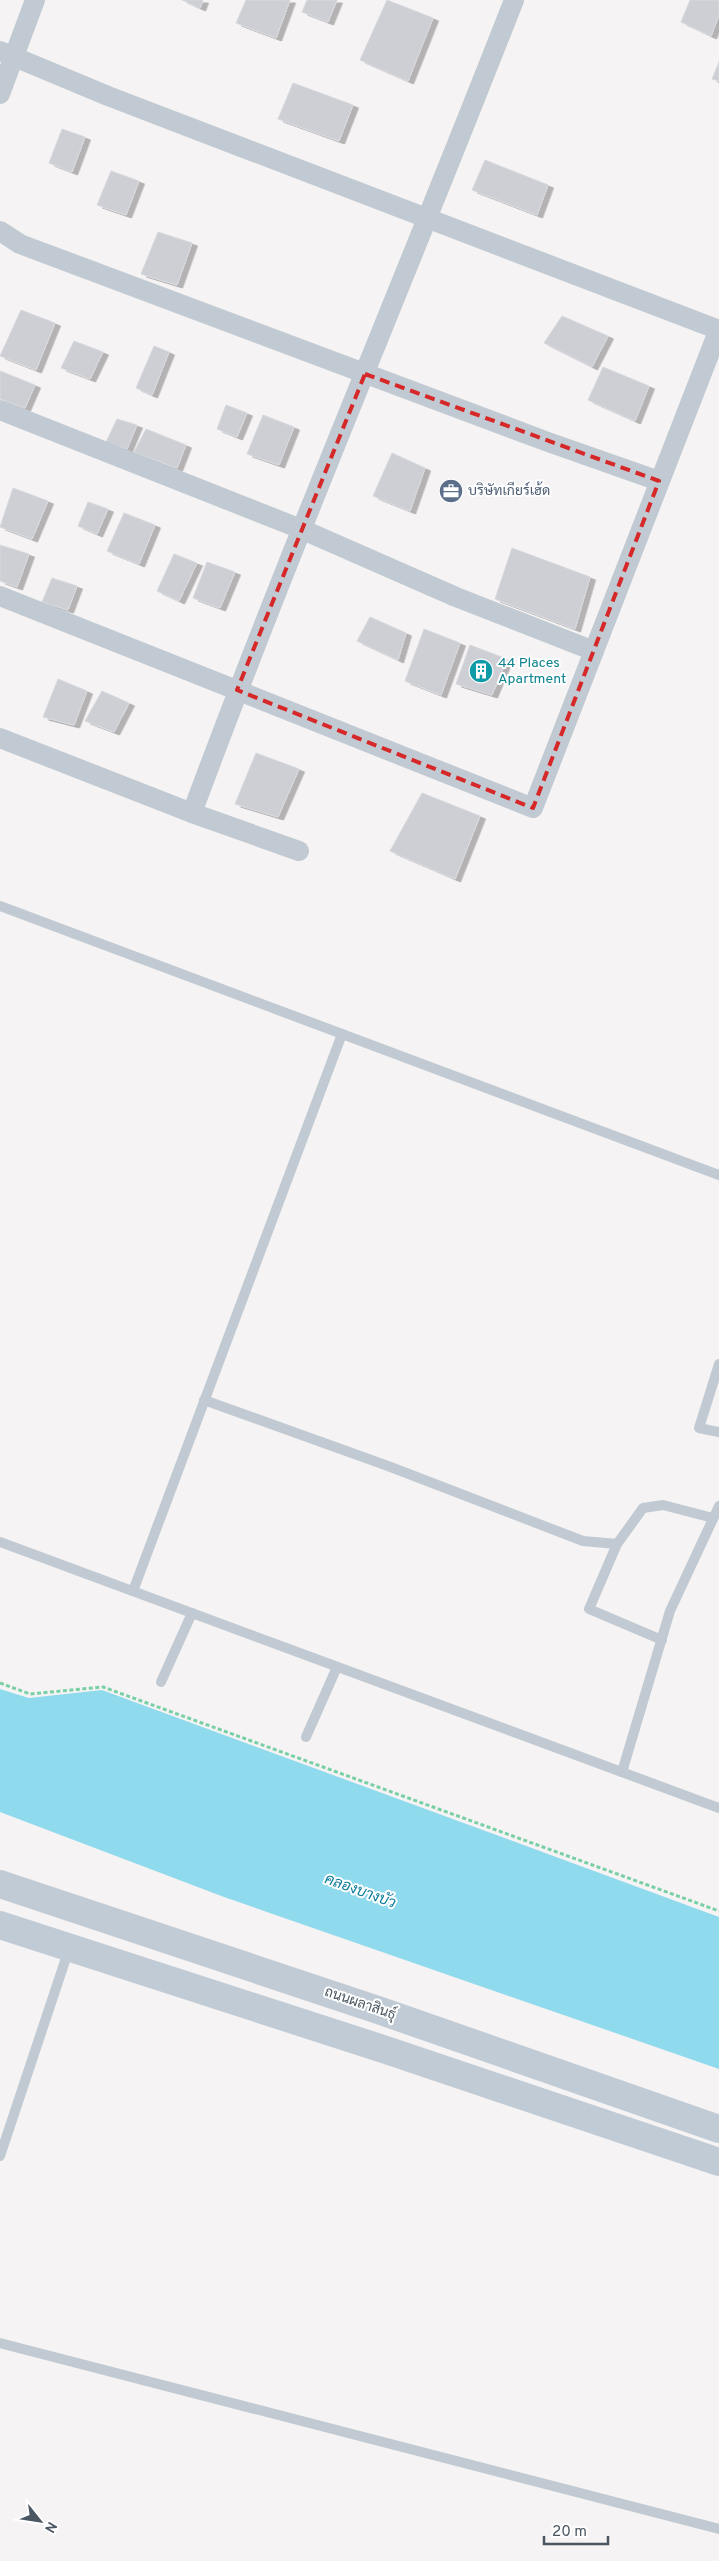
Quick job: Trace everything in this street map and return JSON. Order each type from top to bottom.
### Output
[{"type":"main road","name":"ถนนผลาสินธุ์","points":[[0,1884],[381,2011],[719,2130]]},
{"type":"main road","points":[[69,1949],[80,1910]]},
{"type":"main road","points":[[0,1924],[69,1949],[386,2050],[719,2162]]},
{"type":"street","points":[[0,94],[7,55],[35,0]]},
{"type":"street","points":[[192,813],[301,529],[428,219],[514,0]]},
{"type":"street","points":[[0,596],[533,808],[719,330],[7,55]]},
{"type":"street","points":[[0,232],[20,244],[365,374],[659,481]]},
{"type":"street","points":[[0,410],[301,529],[456,597],[594,651]]},
{"type":"street","points":[[0,738],[139,794],[299,851]]},
{"type":"lane","points":[[0,906],[719,1175]]},
{"type":"lane","points":[[133,1591],[342,1034]]},
{"type":"lane","points":[[719,1364],[699,1428],[719,1432]]},
{"type":"lane","points":[[204,1400],[388,1466],[583,1541],[617,1544]]},
{"type":"lane","points":[[662,1640],[589,1609],[617,1544],[643,1508],[663,1505],[713,1518]]},
{"type":"lane","points":[[622,1772],[670,1611],[719,1506]]},
{"type":"lane","points":[[0,1542],[719,1808]]},
{"type":"lane","points":[[160,1682],[192,1613]]},
{"type":"lane","points":[[306,1737],[337,1667]]},
{"type":"lane","points":[[0,2156],[69,1949]]},
{"type":"lane","points":[[0,2344],[719,2529]]},
{"type":"path","points":[[0,1683],[30,1694],[103,1687],[719,1911]]},
{"type":"highlighted area","points":[[365,374],[659,481],[533,808],[237,690]]},
{"type":"water","name":"คลองบางบัว","points":[[0,1689],[29,1698],[102,1690],[719,1917],[719,2069],[224,1897],[0,1812]]},
{"type":"building","points":[[182,0],[203,0],[200,8]]},
{"type":"building","points":[[246,0],[290,0],[276,38],[236,23]]},
{"type":"building","points":[[307,0],[337,0],[328,22],[302,12]]},
{"type":"building","points":[[387,0],[433,18],[408,81],[360,60]]},
{"type":"building","points":[[690,0],[719,0],[719,15],[711,36],[681,22]]},
{"type":"building","points":[[719,62],[719,81],[712,79]]},
{"type":"building","points":[[293,83],[353,105],[339,141],[278,119]]},
{"type":"building","points":[[62,129],[85,137],[72,172],[49,163]]},
{"type":"building","points":[[485,160],[548,185],[537,215],[472,190]]},
{"type":"building","points":[[111,171],[139,181],[126,215],[97,205]]},
{"type":"building","points":[[158,232],[192,243],[177,285],[141,274]]},
{"type":"building","points":[[21,310],[55,323],[36,370],[0,356]]},
{"type":"building","points":[[562,316],[608,336],[592,367],[544,343]]},
{"type":"building","points":[[74,341],[103,352],[90,379],[61,368]]},
{"type":"building","points":[[154,346],[169,352],[152,395],[136,388]]},
{"type":"building","points":[[603,367],[649,386],[635,421],[588,400]]},
{"type":"building","points":[[0,371],[35,385],[25,408],[0,399]]},
{"type":"building","points":[[226,405],[247,413],[237,437],[217,429]]},
{"type":"building","points":[[263,415],[294,427],[279,465],[247,454]]},
{"type":"building","points":[[117,419],[137,425],[127,449],[106,442]]},
{"type":"building","points":[[146,429],[186,445],[177,468],[134,452]]},
{"type":"building","points":[[392,453],[425,468],[410,511],[373,496]]},
{"type":"building","points":[[13,488],[48,501],[32,539],[0,527]]},
{"type":"building","points":[[88,502],[108,509],[97,534],[78,526]]},
{"type":"building","points":[[124,513],[155,525],[139,564],[107,551]]},
{"type":"building","points":[[0,545],[29,554],[17,587],[0,581]]},
{"type":"building","points":[[512,548],[590,577],[575,629],[495,599]]},
{"type":"building","points":[[174,554],[197,563],[179,601],[157,591]]},
{"type":"building","points":[[207,562],[235,572],[220,608],[193,598]]},
{"type":"building","points":[[52,578],[77,586],[68,610],[42,602]]},
{"type":"building","points":[[370,617],[406,633],[398,660],[357,641]]},
{"type":"building","points":[[424,629],[460,643],[441,695],[405,681]]},
{"type":"building","name":"44 Places Apartment","points":[[470,645],[507,659],[492,695],[456,684]]},
{"type":"building","points":[[58,679],[87,691],[74,725],[43,717]]},
{"type":"building","points":[[102,691],[129,703],[114,732],[85,721]]},
{"type":"building","points":[[256,753],[299,769],[278,817],[235,804]]},
{"type":"building","points":[[422,793],[480,816],[455,879],[390,851]]},
{"type":"place","name":"บริษัทเกียร์เฮ้ด","points":[[451,491]]},
{"type":"place","name":"44 Places Apartment","points":[[481,671]]}]
